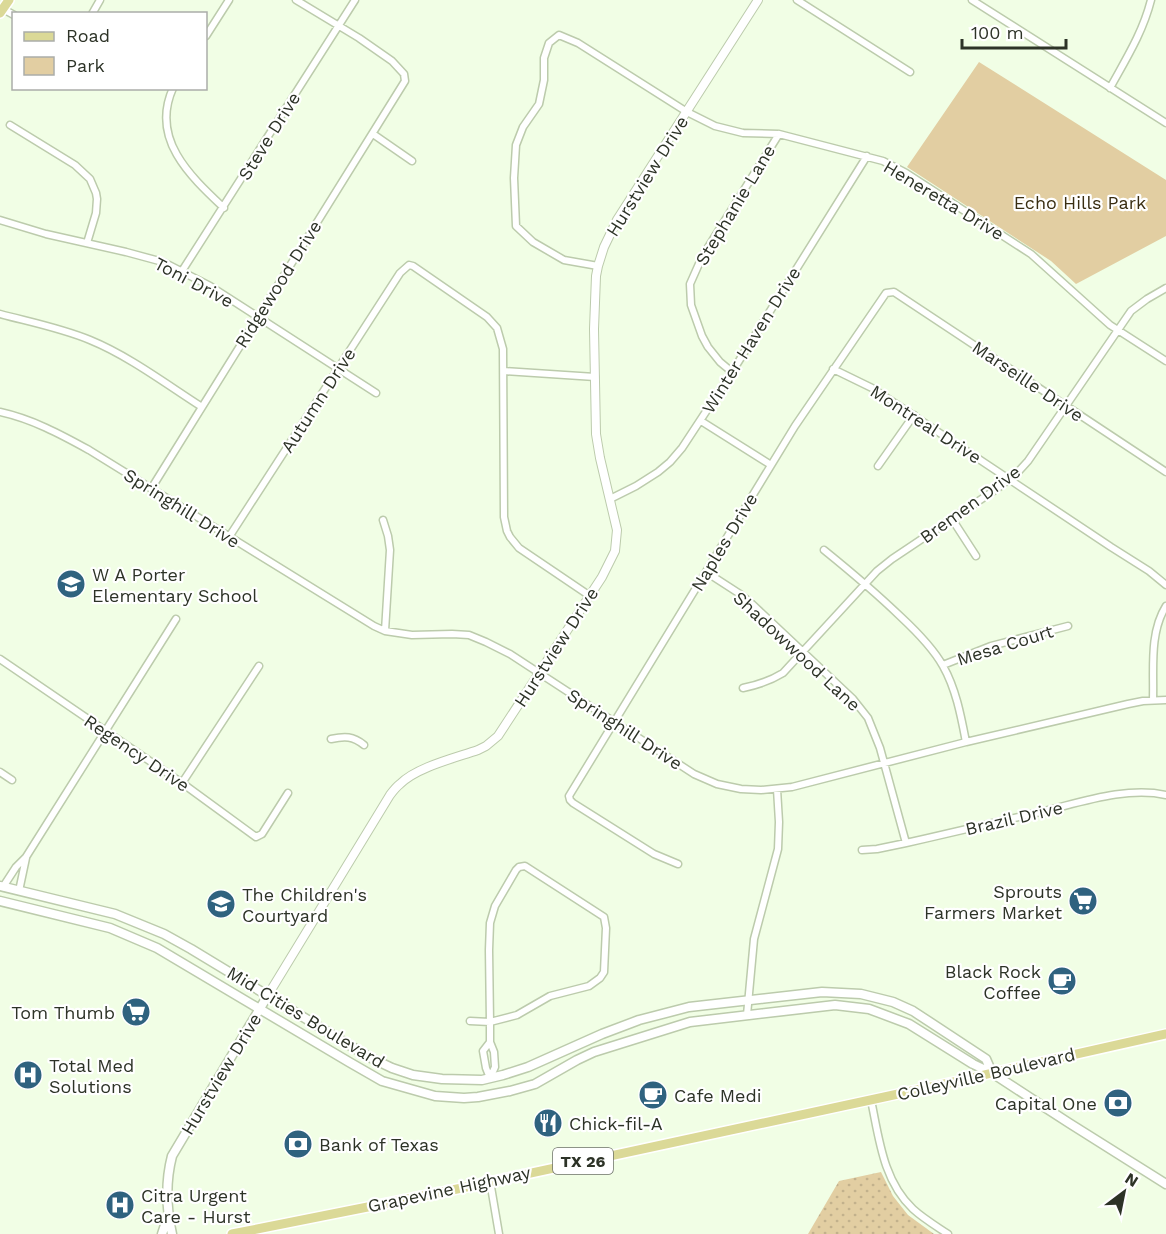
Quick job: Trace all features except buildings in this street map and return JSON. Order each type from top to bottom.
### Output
[{"type":"main road","name":"Mid Cities Boulevard","points":[[2,886],[115,914],[164,934],[356,1050],[392,1068],[413,1075],[442,1079],[490,1078],[528,1067],[639,1020],[689,1006],[822,992],[861,994],[893,1002],[920,1015],[986,1059],[992,1073]]},
{"type":"main road","name":"Mid Cities Boulevard","points":[[0,901],[110,928],[166,952],[382,1080],[435,1096],[464,1098],[495,1095],[536,1084],[594,1052],[690,1022],[835,1005],[869,1009],[909,1024],[973,1064],[992,1073]]},
{"type":"main road","points":[[132,937],[139,923]]},
{"type":"main road","name":"Hurstview Drive","points":[[172,1234],[168,1215],[168,1179],[172,1156],[268,995]]},
{"type":"main road","name":"Colleyville Boulevard","points":[[807,1114],[1166,1034]]},
{"type":"main road","points":[[349,1062],[356,1050]]},
{"type":"main road","points":[[992,1073],[1166,1184]]},
{"type":"main road","points":[[490,1078],[495,1095]]},
{"type":"main road","name":"Grapevine Highway","points":[[232,1234],[807,1114]]},
{"type":"main road","name":"Hurstview Drive","points":[[162,1234],[168,1215]]},
{"type":"street","points":[[207,34],[229,0]]},
{"type":"street","points":[[296,0],[339,26]]},
{"type":"street","name":"Steve Drive","points":[[182,271],[356,0]]},
{"type":"street","name":"Hurstview Drive","points":[[268,995],[390,795],[412,775],[486,746],[498,736],[611,561],[617,541],[616,520],[596,434],[594,329],[598,266],[604,247],[618,220],[758,0]]},
{"type":"street","points":[[797,0],[910,72]]},
{"type":"street","points":[[972,0],[1166,123]]},
{"type":"street","points":[[1110,88],[1136,44],[1147,17],[1150,1]]},
{"type":"street","name":"Ridgewood Drive","points":[[151,489],[406,79],[392,61],[339,26]]},
{"type":"street","name":"Heneretta Drive","points":[[598,266],[564,260],[533,242],[516,226],[514,178],[516,145],[523,127],[539,104],[544,80],[544,58],[549,43],[559,35],[578,43],[687,112],[715,126],[743,133],[779,134],[883,161],[1031,254],[1110,325],[1166,361]]},
{"type":"street","points":[[173,90],[167,106],[171,146],[199,184],[224,208]]},
{"type":"street","points":[[10,125],[75,165],[90,179],[97,199],[96,213],[87,243]]},
{"type":"street","points":[[373,134],[412,161]]},
{"type":"street","name":"Stephanie Lane","points":[[732,372],[720,362],[702,336],[691,305],[690,284],[702,256],[779,134]]},
{"type":"street","name":"Winter Haven Drive","points":[[610,500],[658,472],[682,448],[867,156]]},
{"type":"street","name":"Toni Drive","points":[[0,220],[163,262],[210,286],[376,393]]},
{"type":"street","name":"Autumn Drive","points":[[229,537],[400,273],[409,265],[428,275],[492,322],[500,337],[504,371]]},
{"type":"street","name":"Bremen Drive","points":[[743,688],[771,681],[783,673],[877,571],[1009,479],[1028,461],[1131,311],[1166,288]]},
{"type":"street","name":"Naples Drive","points":[[678,864],[654,854],[570,800],[570,794],[795,426],[882,297],[890,291]]},
{"type":"street","name":"Marseille Drive","points":[[890,291],[1166,472]]},
{"type":"street","points":[[0,314],[64,331],[102,345],[202,406]]},
{"type":"street","name":"Montreal Drive","points":[[833,369],[872,388],[914,415],[1149,571],[1166,585]]},
{"type":"street","points":[[590,596],[519,548],[507,531],[504,517],[504,371],[595,377]]},
{"type":"street","name":"Springhill Drive","points":[[0,413],[17,416],[47,427],[89,450],[361,620],[385,631],[412,635],[469,635],[486,642],[510,654],[677,764],[704,779],[729,787],[777,789],[1128,704],[1166,700]]},
{"type":"street","points":[[878,466],[914,415]]},
{"type":"street","points":[[700,421],[771,465]]},
{"type":"street","points":[[952,519],[976,556]]},
{"type":"street","points":[[383,520],[390,550],[385,631]]},
{"type":"street","points":[[824,550],[865,583],[913,629],[937,656],[956,696],[966,742]]},
{"type":"street","name":"Shadowwood Lane","points":[[706,572],[752,604],[853,699],[868,718],[876,736],[906,843]]},
{"type":"street","points":[[1153,700],[1154,646],[1158,624],[1166,606]]},
{"type":"street","points":[[2,886],[26,857],[176,619]]},
{"type":"street","name":"Mesa Court","points":[[943,665],[991,646],[1068,626]]},
{"type":"street","name":"Regency Drive","points":[[0,659],[182,783],[256,837],[262,834],[288,793]]},
{"type":"street","points":[[182,783],[259,666]]},
{"type":"street","points":[[331,739],[346,736],[364,745]]},
{"type":"street","points":[[0,772],[12,780]]},
{"type":"street","points":[[747,1015],[754,939],[778,849],[777,789]]},
{"type":"street","name":"Brazil Drive","points":[[862,850],[906,843],[1125,793],[1149,792],[1166,795]]},
{"type":"street","points":[[19,891],[26,857]]},
{"type":"street","points":[[470,1021],[490,1022],[517,1015],[550,996],[594,983],[604,972],[606,928],[604,917],[525,866],[516,870],[492,915],[489,950],[490,1022],[490,1042],[494,1052],[495,1067],[490,1078]]},
{"type":"street","points":[[871,1100],[882,1155],[897,1189],[911,1207],[946,1233]]},
{"type":"street","points":[[490,1181],[499,1234]]},
{"type":"green space","name":"Echo Hills Park","points":[[979,62],[1166,180],[1166,236],[1076,284],[1051,261],[907,167]]},
{"type":"green space","points":[[881,1172],[893,1196],[908,1215],[934,1234],[808,1234],[839,1181]]},
{"type":"place","name":"W A Porter Elementary School","points":[[71,584]]},
{"type":"place","name":"Sprouts Farmers Market","points":[[1083,901]]},
{"type":"place","name":"The Children's Courtyard","points":[[221,904]]},
{"type":"place","name":"Black Rock Coffee","points":[[1062,981]]},
{"type":"place","name":"Tom Thumb","points":[[136,1012]]},
{"type":"place","name":"Total Med Solutions","points":[[28,1075]]},
{"type":"place","name":"Cafe Medi","points":[[653,1095]]},
{"type":"place","name":"Capital One","points":[[1118,1103]]},
{"type":"place","name":"Chick-fil-A","points":[[548,1123]]},
{"type":"place","name":"Bank of Texas","points":[[298,1144]]},
{"type":"place","name":"Citra Urgent Care - Hurst","points":[[120,1205]]}]
